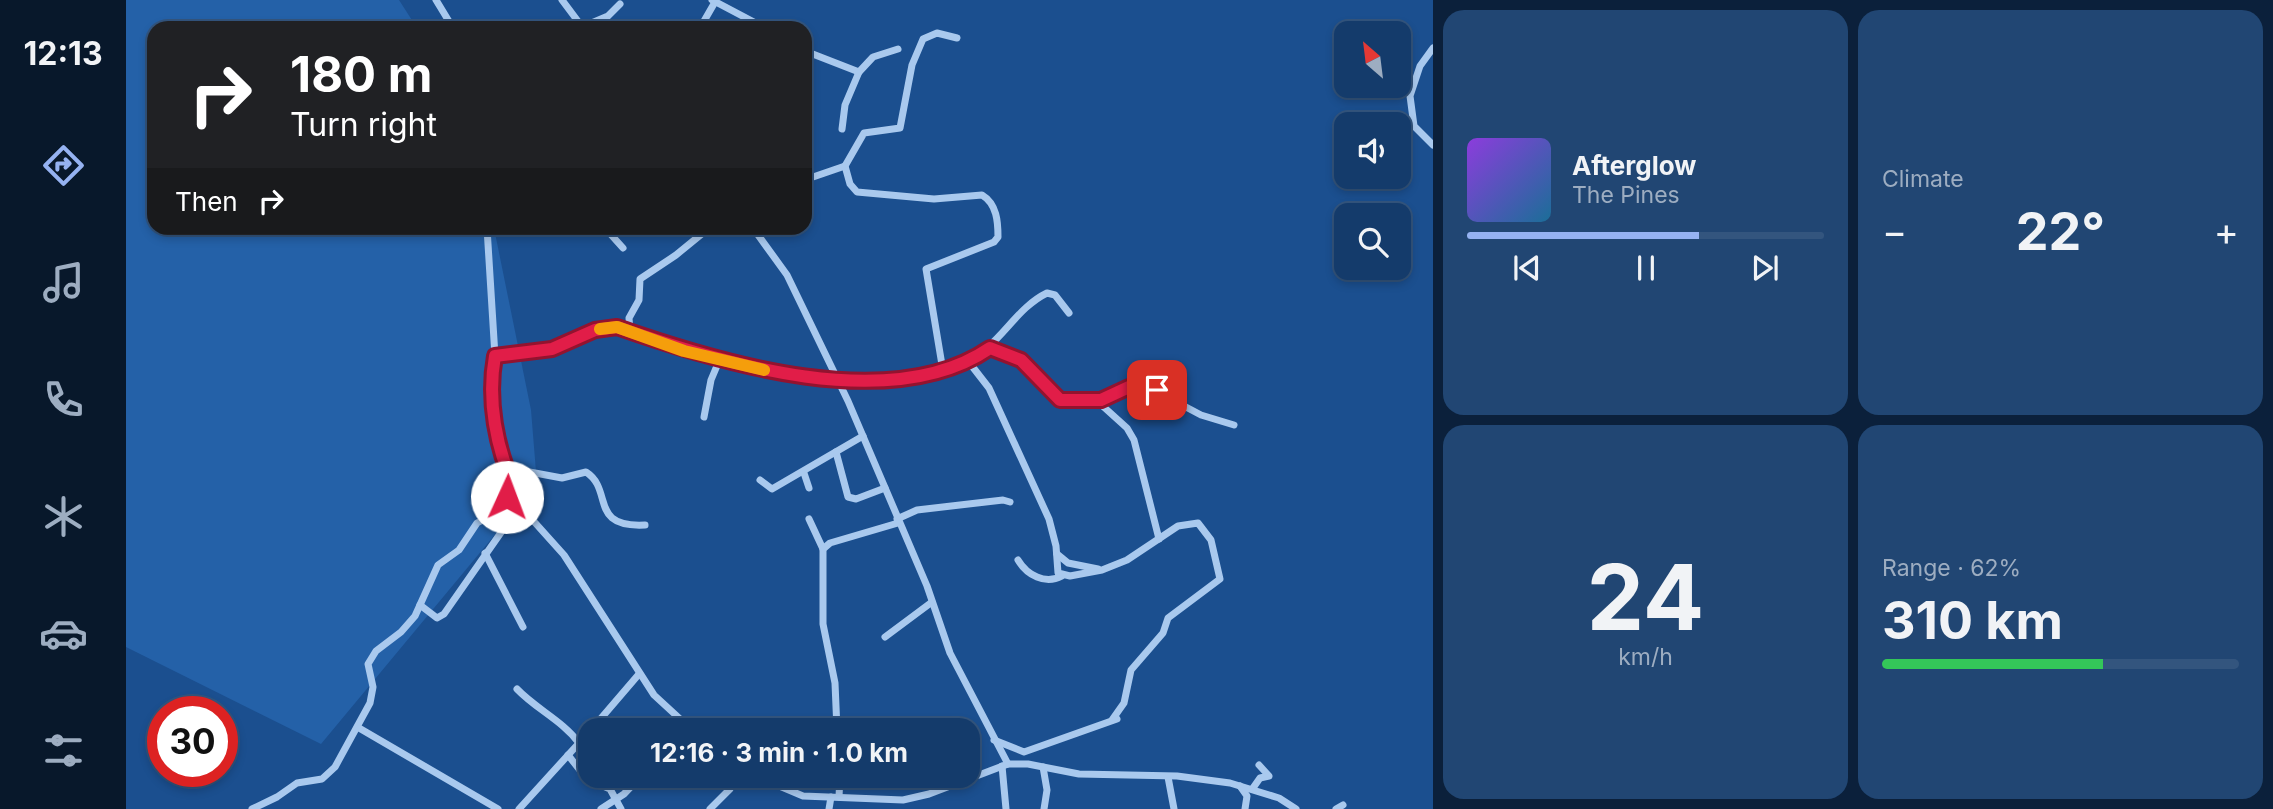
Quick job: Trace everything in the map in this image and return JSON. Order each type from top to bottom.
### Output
[{"type":"street","points":[[436,0],[449,21]]},
{"type":"street","points":[[562,0],[578,21]]},
{"type":"street","points":[[703,21],[713,1],[752,21]]},
{"type":"street","points":[[596,21],[608,16],[620,4]]},
{"type":"street","points":[[813,177],[845,166],[864,133],[900,128],[912,65],[923,39],[937,33],[957,38]]},
{"type":"street","points":[[1433,48],[1417,72],[1410,96],[1414,126],[1433,145]]},
{"type":"street","points":[[842,129],[845,105],[859,72],[873,57],[898,49]]},
{"type":"street","points":[[812,54],[859,72]]},
{"type":"street","points":[[845,166],[850,184],[857,192],[934,199],[982,195],[993,205],[998,225],[998,237],[994,242],[926,269],[943,371]]},
{"type":"street","points":[[486,235],[495,356],[490,386],[495,426],[515,489],[521,503],[564,555],[639,674],[675,718]]},
{"type":"street","points":[[611,235],[623,248]]},
{"type":"street","points":[[630,332],[629,318],[639,300],[640,279],[700,235]]},
{"type":"street","points":[[757,235],[787,275],[863,436],[932,602],[950,653],[1005,765],[1006,809]]},
{"type":"street","points":[[495,356],[552,349],[604,327],[630,332],[719,361],[777,374],[879,380],[943,371],[968,361],[990,348],[1020,315],[1047,293],[1055,295],[1069,313]]},
{"type":"street","points":[[990,348],[1021,360],[1057,398],[1096,401],[1124,388],[1150,388],[1201,415],[1234,425]]},
{"type":"street","points":[[704,416],[711,380],[719,361]]},
{"type":"street","points":[[968,361],[995,400],[1049,519],[1057,554],[1058,573],[1062,576]]},
{"type":"street","points":[[1096,401],[1127,428],[1134,440],[1160,539]]},
{"type":"street","points":[[760,481],[772,489],[863,436]]},
{"type":"street","points":[[836,452],[848,497],[856,499],[885,488]]},
{"type":"street","points":[[508,468],[555,478],[586,472],[595,482],[603,507],[613,518],[626,524],[645,525]]},
{"type":"street","points":[[804,472],[809,488]]},
{"type":"street","points":[[252,809],[277,797],[297,783],[322,779],[335,767],[359,728],[373,695],[368,670],[372,657],[409,624],[439,565],[459,550],[477,523],[496,513],[515,489]]},
{"type":"street","points":[[823,549],[830,543],[897,521],[917,510],[1003,500],[1010,502]]},
{"type":"street","points":[[420,605],[434,617],[440,618],[521,503]]},
{"type":"street","points":[[809,519],[823,549],[823,625],[835,684],[836,718]]},
{"type":"street","points":[[993,740],[1024,752],[1114,719],[1124,703],[1131,670],[1163,633],[1168,618],[1220,579],[1211,540],[1198,523],[1183,523],[1160,539],[1102,570],[1048,580],[1023,568],[1018,560]]},
{"type":"street","points":[[485,553],[523,627]]},
{"type":"street","points":[[1057,554],[1068,563],[1102,570]]},
{"type":"street","points":[[885,637],[932,602]]},
{"type":"street","points":[[600,718],[639,674]]},
{"type":"street","points":[[517,689],[534,707],[567,729],[578,742]]},
{"type":"street","points":[[359,728],[498,809]]},
{"type":"street","points":[[519,809],[578,744]]},
{"type":"street","points":[[1024,752],[1028,764]]},
{"type":"street","points":[[568,755],[587,779],[604,785],[618,799],[621,809]]},
{"type":"street","points":[[784,788],[803,796],[903,800],[929,794],[1005,765],[1028,764],[1082,775],[1168,777],[1236,784],[1279,798],[1296,809]]},
{"type":"street","points":[[1253,788],[1260,778],[1269,776],[1259,765]]},
{"type":"street","points":[[1043,767],[1047,790],[1044,809]]},
{"type":"street","points":[[1168,777],[1171,782],[1169,796],[1174,809]]},
{"type":"street","points":[[1236,784],[1245,792],[1245,809]]},
{"type":"street","points":[[601,809],[618,799],[629,788]]},
{"type":"street","points":[[710,809],[729,788]]},
{"type":"street","points":[[830,809],[837,788]]},
{"type":"street","points":[[903,800],[904,809]]},
{"type":"shaded area","points":[[126,0],[399,0],[412,21],[147,21],[147,235],[495,235],[531,410],[537,484],[321,744],[238,703],[238,696],[225,696],[126,647]]},
{"type":"slow traffic","points":[[600,329],[617,327],[684,351],[764,370]]},
{"type":"route","points":[[507,497],[515,489],[495,426],[490,386],[495,356],[537,353],[564,345],[581,335],[604,327],[617,327],[684,351],[777,374],[879,380],[943,371],[990,348],[1021,360],[1042,379],[1052,395],[1060,400],[1083,397],[1096,401],[1129,387],[1157,390]]}]
